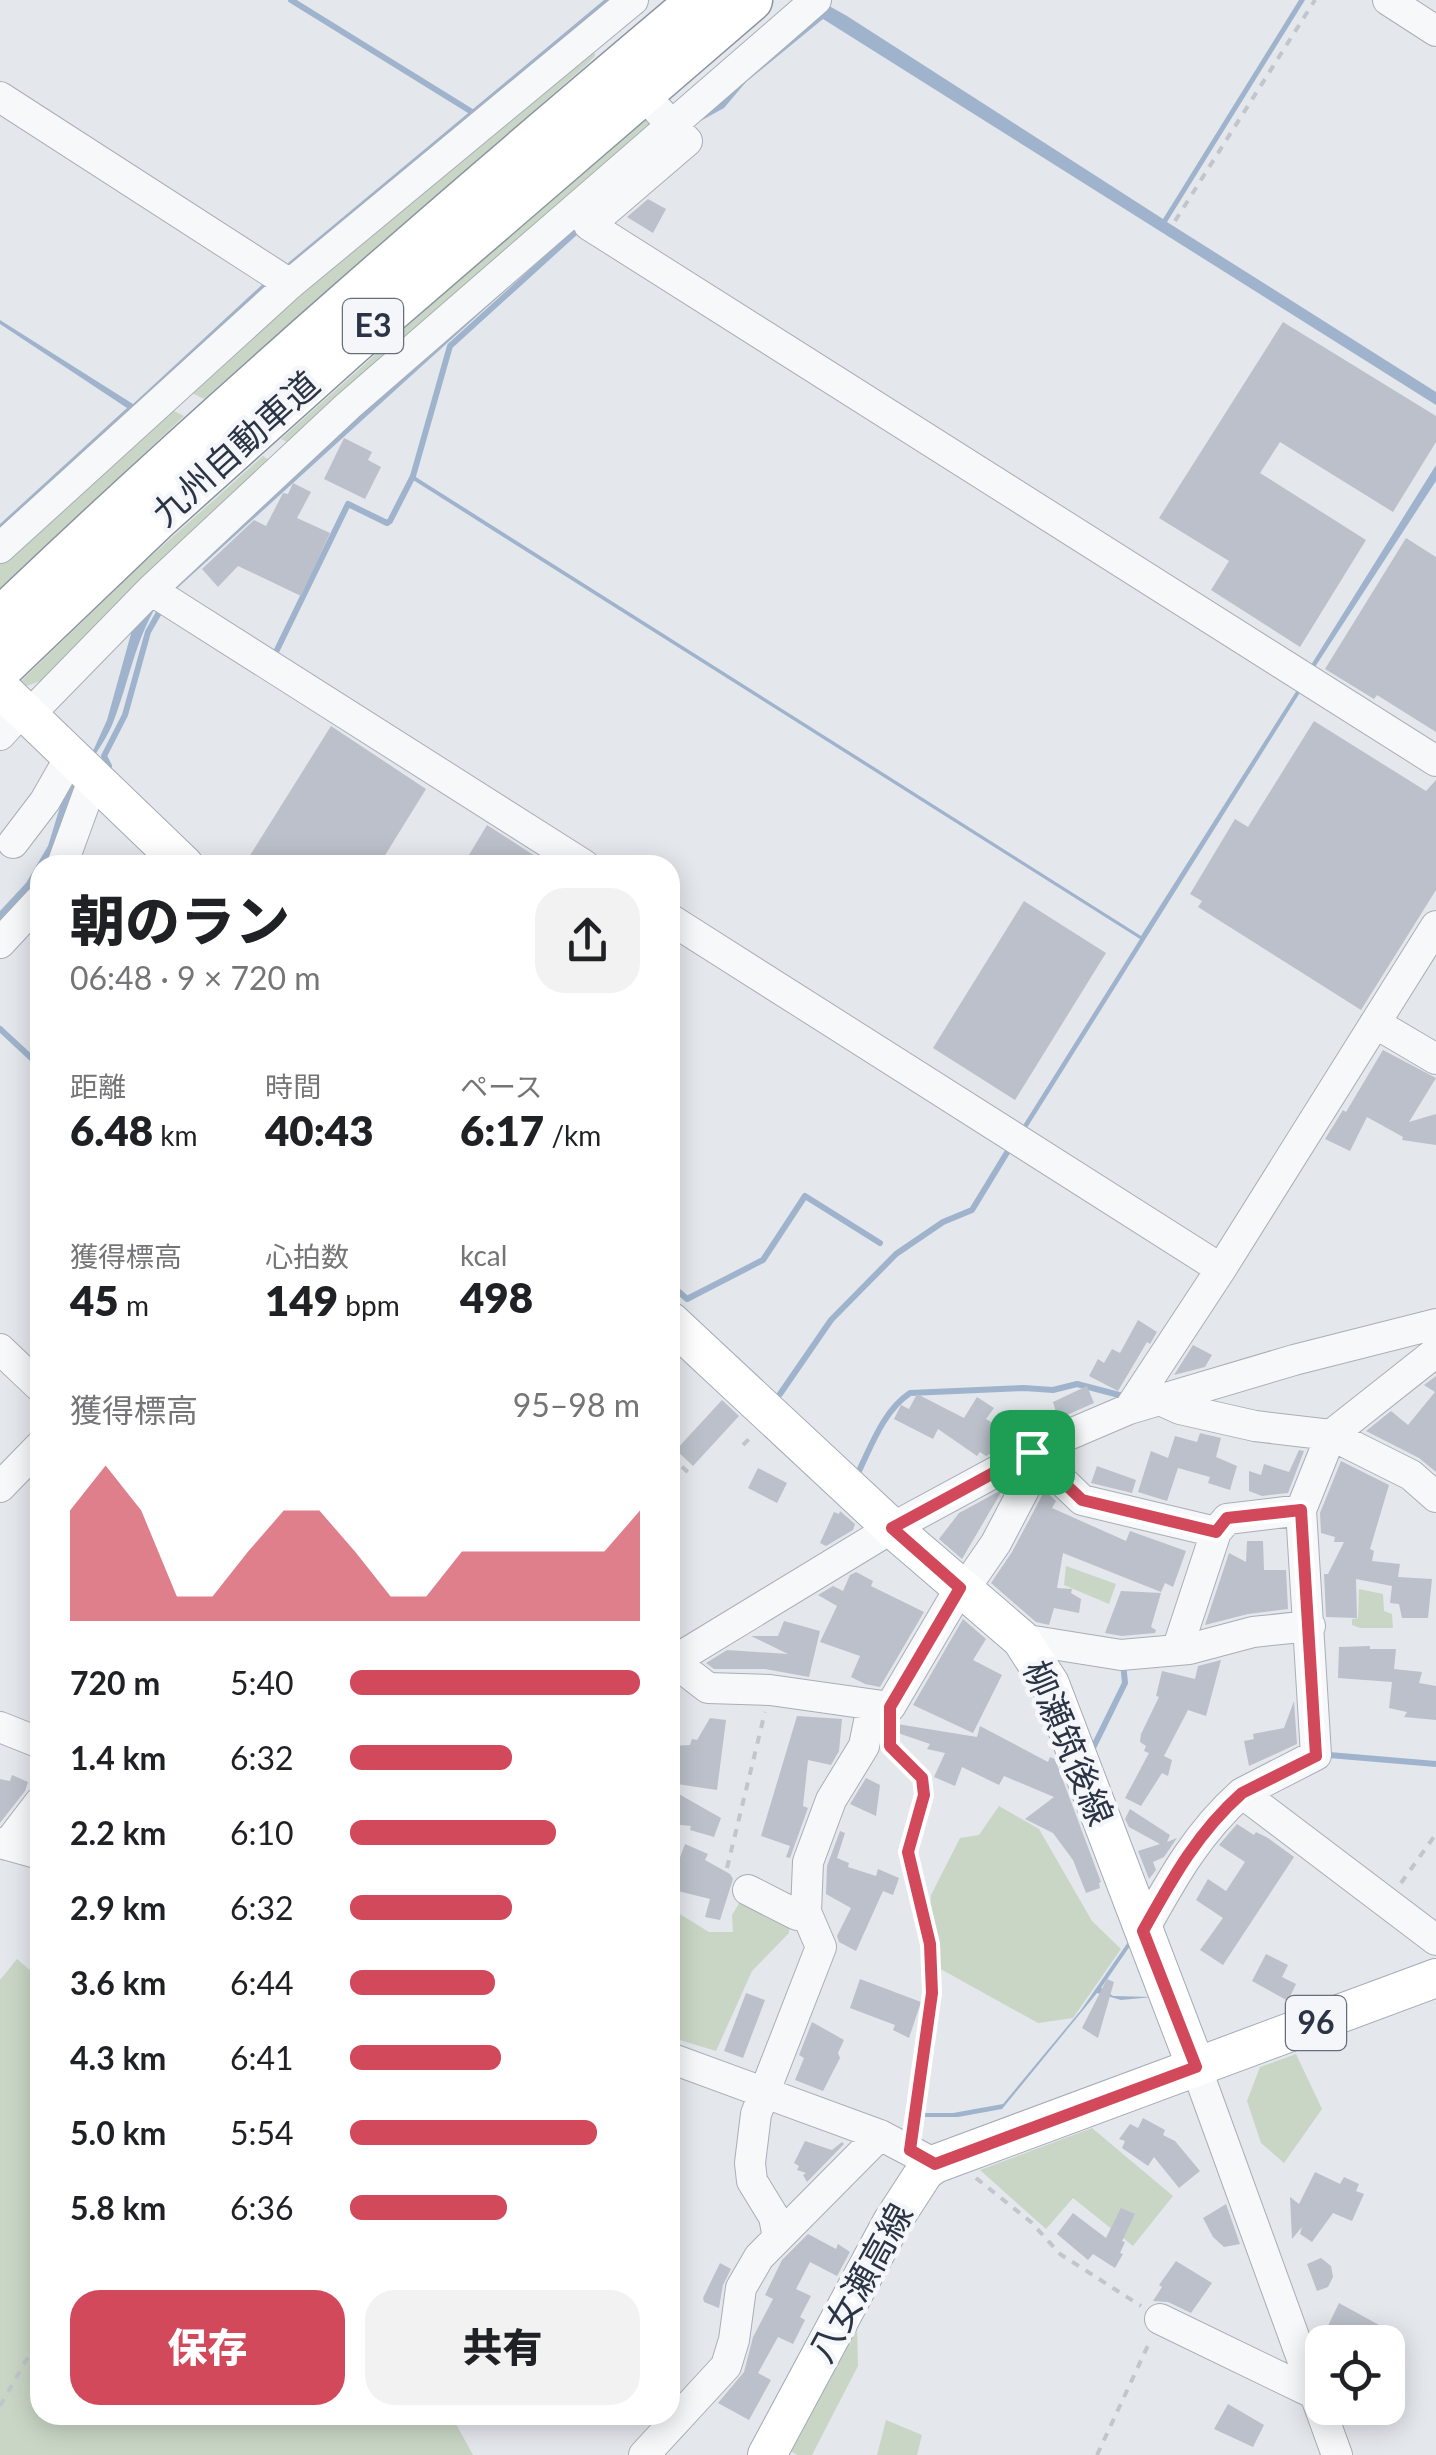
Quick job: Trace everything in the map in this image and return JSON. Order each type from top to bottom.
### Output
[{"type":"highway","name":"九州自動車道","points":[[0,619],[329,317],[699,0]]},
{"type":"highway","name":"九州自動車道","points":[[10,697],[158,518],[751,0]]},
{"type":"main road","points":[[10,697],[173,855]]},
{"type":"main road","name":"柳瀬筑後線","points":[[680,1330],[892,1528],[1022,1639],[1050,1684],[1196,2067]]},
{"type":"main road","name":"八女瀬高線","points":[[768,2455],[892,2222],[925,2171],[922,2157],[1196,2067],[1436,1978]]},
{"type":"street","points":[[0,548],[290,284],[601,44],[633,0]]},
{"type":"street","points":[[10,697],[158,594],[274,459],[663,115],[816,0]]},
{"type":"street","points":[[1388,0],[1436,31]]},
{"type":"street","points":[[0,97],[290,284]]},
{"type":"street","points":[[663,115],[687,141],[589,225],[1436,761]]},
{"type":"street","points":[[164,398],[193,414]]},
{"type":"street","points":[[158,594],[568,855]]},
{"type":"street","points":[[12,843],[45,801],[82,768]]},
{"type":"street","points":[[64,855],[82,768]]},
{"type":"street","points":[[0,943],[30,911]]},
{"type":"street","points":[[680,926],[1221,1269]]},
{"type":"street","points":[[1129,1409],[1436,926]]},
{"type":"street","points":[[1376,1023],[1436,1059]]},
{"type":"street","points":[[680,1657],[892,1528],[1129,1409],[1294,1360],[1436,1324]]},
{"type":"street","points":[[0,1349],[30,1378]]},
{"type":"street","points":[[1143,1931],[1187,1852],[1242,1793],[1316,1756],[1301,1510],[1331,1436],[1436,1352]]},
{"type":"street","points":[[1160,1400],[1180,1409],[1255,1426],[1331,1436],[1410,1474],[1436,1497]]},
{"type":"street","points":[[0,1487],[30,1456]]},
{"type":"street","points":[[1036,1456],[1082,1500],[1216,1532]]},
{"type":"street","points":[[778,2236],[774,2216],[752,2181],[750,2163],[762,2093],[821,1947],[806,1912],[808,1862],[831,1800],[864,1746],[881,1707],[996,1543],[1036,1456]]},
{"type":"street","points":[[1177,1650],[1216,1532],[1227,1518],[1301,1510]]},
{"type":"street","points":[[1022,1639],[1121,1655],[1177,1650],[1252,1632],[1310,1626]]},
{"type":"street","points":[[680,1668],[708,1688],[770,1690],[881,1707]]},
{"type":"street","points":[[0,1727],[30,1739]]},
{"type":"street","points":[[1242,1793],[1436,1940]]},
{"type":"street","points":[[30,1814],[4,1844],[30,1851]]},
{"type":"street","points":[[737,1879],[797,1915],[806,1912]]},
{"type":"street","points":[[680,2062],[880,2135],[922,2157]]},
{"type":"street","points":[[1196,2067],[1305,2362]]},
{"type":"street","points":[[680,2416],[726,2366],[742,2288],[759,2256],[880,2135]]},
{"type":"street","points":[[1160,2319],[1305,2389]]},
{"type":"street","points":[[644,2455],[672,2425]]},
{"type":"street","points":[[1327,2425],[1337,2455]]},
{"type":"path","points":[[1174,221],[1314,0]]},
{"type":"path","points":[[680,1465],[690,1474]]},
{"type":"path","points":[[737,1879],[770,1690]]},
{"type":"path","points":[[881,1707],[890,1746],[922,1778],[924,1795],[908,1852],[930,1944],[932,1993],[922,2157]]},
{"type":"path","points":[[1382,1899],[1413,1870],[1436,1834]]},
{"type":"path","points":[[972,2176],[1020,2212],[1060,2254],[1160,2319],[1097,2455]]},
{"type":"path","points":[[0,2406],[30,2354]]},
{"type":"green space","points":[[594,48],[595,56],[585,66],[204,399],[184,389]]},
{"type":"green space","points":[[651,115],[661,127],[299,448],[281,439],[525,221]]},
{"type":"green space","points":[[166,407],[184,416],[0,589],[0,555]]},
{"type":"green space","points":[[263,456],[272,462],[46,679],[27,686],[20,682],[139,567]]},
{"type":"green space","points":[[1066,1566],[1116,1584],[1109,1604],[1064,1585]]},
{"type":"green space","points":[[1359,1589],[1383,1594],[1384,1611],[1392,1614],[1393,1628],[1352,1625],[1352,1619],[1358,1618]]},
{"type":"green space","points":[[999,1806],[1039,1829],[1092,1921],[1121,1949],[1073,2018],[1038,2023],[937,1967],[929,1926],[931,1895],[960,1838],[979,1835]]},
{"type":"green space","points":[[745,1894],[790,1916],[789,1933],[752,1971],[716,2051],[680,2040],[680,1914],[709,1932],[733,1932],[732,1915]]},
{"type":"green space","points":[[17,1959],[30,1970],[30,2425],[456,2425],[473,2455],[0,2455],[0,1980]]},
{"type":"green space","points":[[1296,2054],[1322,2109],[1284,2163],[1261,2143],[1247,2101],[1260,2067]]},
{"type":"green space","points":[[1092,2128],[1173,2196],[1133,2246],[1073,2198],[1046,2229],[980,2170]]},
{"type":"green space","points":[[857,2325],[858,2366],[812,2455],[798,2455],[790,2451]]},
{"type":"green space","points":[[886,2420],[922,2435],[917,2455],[877,2455]]},
{"type":"water","points":[[604,0],[610,0],[289,266],[288,263]]},
{"type":"water","points":[[1299,0],[1305,0],[1167,222],[1436,392],[1436,405],[823,19],[746,82],[724,108],[695,124],[576,226],[173,592],[161,586],[822,7],[831,7],[847,16],[1163,219]]},
{"type":"water","points":[[265,282],[0,533],[0,524],[127,408],[0,324],[0,320],[133,404]]},
{"type":"water","points":[[1436,465],[1436,481],[1315,667],[1311,665]]},
{"type":"water","points":[[411,474],[1141,936],[1297,690],[1301,691],[1025,1131],[1022,1127],[1140,939],[410,478]]},
{"type":"water","points":[[157,605],[138,647],[114,720],[72,794],[53,848],[49,855],[43,855],[67,784],[93,751],[107,720],[134,623]]},
{"type":"water","points":[[30,876],[30,888],[0,922],[0,911]]},
{"type":"water","points":[[1133,1935],[1137,1936],[1101,1988],[1113,1996],[1153,1997],[1121,2000],[1097,1993],[1002,2109],[958,2117],[921,2117],[921,2113],[953,2113],[1003,2104],[1081,2010]]},
{"type":"building","points":[[648,199],[666,209],[653,233],[627,217]]},
{"type":"building","points":[[1283,322],[1436,416],[1436,442],[1393,512],[1280,442],[1260,473],[1366,540],[1300,647],[1211,590],[1229,561],[1159,518]]},
{"type":"building","points":[[344,438],[372,452],[368,460],[381,467],[365,499],[324,479]]},
{"type":"building","points":[[293,483],[311,492],[297,518],[330,533],[301,596],[238,566],[218,587],[202,569],[254,520],[266,526],[283,493],[288,494]]},
{"type":"building","points":[[1406,538],[1436,557],[1436,732],[1377,695],[1374,699],[1325,669]]},
{"type":"building","points":[[1314,721],[1426,791],[1436,780],[1436,890],[1361,1010],[1198,907],[1202,901],[1190,894],[1235,819],[1248,827]]},
{"type":"building","points":[[331,726],[426,789],[385,855],[250,855]]},
{"type":"building","points":[[487,825],[534,855],[469,855]]},
{"type":"building","points":[[1024,901],[1106,953],[1015,1100],[933,1048]]},
{"type":"building","points":[[1383,1050],[1436,1078],[1409,1122],[1436,1114],[1436,1145],[1402,1140],[1403,1137],[1367,1117],[1350,1151],[1325,1139]]},
{"type":"building","points":[[1138,1320],[1157,1332],[1118,1391],[1089,1376],[1098,1359],[1104,1363],[1112,1349],[1120,1353]]},
{"type":"building","points":[[1193,1345],[1212,1355],[1205,1367],[1174,1375]]},
{"type":"building","points":[[1436,1376],[1436,1472],[1419,1458],[1366,1431],[1391,1411],[1408,1425],[1435,1392],[1424,1385]]},
{"type":"building","points":[[1087,1386],[1094,1403],[1058,1419],[1053,1402]]},
{"type":"building","points":[[917,1394],[964,1418],[977,1397],[994,1408],[986,1419],[1014,1436],[1014,1441],[986,1456],[980,1452],[977,1456],[938,1429],[933,1439],[894,1419],[901,1405],[909,1409]]},
{"type":"building","points":[[722,1400],[739,1416],[693,1466],[680,1454],[680,1446]]},
{"type":"building","points":[[1200,1433],[1221,1438],[1216,1457],[1237,1466],[1230,1490],[1208,1483],[1210,1477],[1178,1468],[1167,1501],[1138,1492],[1151,1451],[1168,1458],[1175,1436],[1197,1442]]},
{"type":"building","points":[[1299,1450],[1304,1451],[1288,1493],[1262,1496],[1249,1491],[1249,1471],[1261,1475],[1264,1464],[1289,1472]]},
{"type":"building","points":[[1341,1461],[1389,1485],[1370,1549],[1374,1551],[1372,1561],[1400,1564],[1398,1577],[1432,1579],[1428,1618],[1402,1618],[1399,1604],[1390,1603],[1392,1586],[1356,1579],[1357,1618],[1326,1617],[1324,1574],[1328,1574],[1344,1542],[1334,1542],[1335,1537],[1321,1533],[1320,1513]]},
{"type":"building","points":[[1097,1466],[1136,1480],[1132,1493],[1091,1483]]},
{"type":"building","points":[[758,1468],[787,1483],[777,1503],[748,1488]]},
{"type":"building","points":[[1003,1489],[962,1559],[939,1539],[959,1513]]},
{"type":"building","points":[[1045,1490],[1056,1501],[1052,1508],[1126,1541],[1130,1531],[1186,1551],[1173,1587],[1165,1583],[1161,1592],[1063,1553],[1057,1588],[1072,1589],[1071,1593],[1081,1599],[1079,1613],[1054,1608],[1049,1625],[1036,1622],[991,1583]]},
{"type":"building","points":[[840,1511],[855,1524],[853,1530],[826,1546],[820,1543],[834,1512]]},
{"type":"building","points":[[1247,1541],[1263,1541],[1264,1570],[1286,1570],[1288,1609],[1205,1625],[1229,1553],[1246,1562]]},
{"type":"building","points":[[856,1572],[873,1581],[871,1586],[924,1612],[880,1687],[851,1677],[860,1656],[820,1642],[837,1606],[818,1595],[833,1586],[843,1591],[850,1575]]},
{"type":"building","points":[[1121,1591],[1161,1593],[1151,1627],[1155,1633],[1105,1633]]},
{"type":"building","points":[[963,1619],[986,1639],[973,1660],[1002,1675],[973,1733],[913,1705]]},
{"type":"building","points":[[784,1621],[820,1631],[809,1677],[765,1669],[714,1669],[706,1663],[727,1650],[788,1654],[751,1636],[778,1636]]},
{"type":"building","points":[[1339,1647],[1396,1649],[1394,1669],[1422,1672],[1419,1683],[1436,1686],[1436,1720],[1404,1717],[1407,1712],[1389,1708],[1392,1682],[1338,1678]]},
{"type":"building","points":[[1221,1660],[1206,1716],[1188,1710],[1164,1756],[1172,1760],[1168,1776],[1162,1773],[1141,1806],[1125,1798],[1149,1753],[1140,1742],[1141,1734],[1159,1697],[1156,1696],[1162,1671],[1195,1679],[1198,1666]]},
{"type":"building","points":[[1294,1701],[1297,1744],[1249,1766],[1244,1741],[1254,1739],[1253,1734],[1284,1728]]},
{"type":"building","points":[[797,1716],[842,1719],[839,1751],[831,1765],[808,1760],[803,1806],[808,1808],[790,1858],[786,1857],[790,1846],[761,1836]]},
{"type":"building","points":[[710,1718],[726,1720],[717,1790],[680,1784],[680,1746],[697,1740]]},
{"type":"building","points":[[897,1724],[977,1737],[980,1726],[1048,1762],[1050,1757],[1055,1759],[1100,1888],[1086,1893],[1073,1860],[1053,1833],[1025,1819],[1054,1797],[1004,1776],[999,1785],[962,1767],[955,1786],[934,1777],[945,1753],[927,1749],[930,1744],[895,1732]]},
{"type":"building","points":[[12,1775],[28,1782],[0,1823],[0,1779],[10,1781]]},
{"type":"building","points":[[866,1778],[880,1785],[876,1816],[850,1804]]},
{"type":"building","points":[[680,1795],[721,1818],[714,1837],[690,1830],[691,1826],[680,1825]]},
{"type":"building","points":[[1130,1809],[1170,1835],[1167,1842],[1177,1838],[1164,1857],[1153,1862],[1156,1870],[1149,1879],[1138,1851],[1160,1844],[1129,1827],[1125,1819]]},
{"type":"building","points":[[1237,1824],[1254,1835],[1256,1832],[1268,1838],[1294,1857],[1223,1965],[1200,1950],[1223,1918],[1196,1900],[1208,1879],[1226,1891],[1245,1862],[1219,1845]]},
{"type":"building","points":[[840,1831],[845,1833],[837,1858],[849,1863],[848,1867],[876,1876],[878,1869],[899,1878],[893,1895],[883,1891],[856,1951],[839,1942],[837,1936],[851,1908],[826,1894],[827,1866]]},
{"type":"building","points":[[685,1844],[708,1854],[705,1860],[730,1874],[733,1879],[720,1920],[705,1917],[710,1899],[680,1892],[680,1858]]},
{"type":"building","points":[[1266,1954],[1288,1965],[1282,1977],[1296,1984],[1288,2001],[1252,1981]]},
{"type":"building","points":[[860,1979],[921,2002],[909,2038],[893,2030],[895,2025],[850,2008]]},
{"type":"building","points":[[1107,1979],[1114,1982],[1098,2038],[1082,2028]]},
{"type":"building","points":[[746,1993],[765,2000],[743,2058],[724,2051]]},
{"type":"building","points":[[812,2022],[844,2040],[838,2053],[840,2058],[823,2091],[795,2080],[804,2058],[799,2055]]},
{"type":"building","points":[[1143,2118],[1165,2130],[1163,2135],[1175,2141],[1200,2171],[1179,2188],[1154,2157],[1148,2166],[1122,2148],[1125,2141],[1119,2139],[1130,2124],[1138,2128]]},
{"type":"building","points":[[805,2141],[832,2150],[844,2144],[807,2182],[803,2175],[806,2173],[797,2170],[799,2166],[794,2163]]},
{"type":"building","points":[[1315,2172],[1340,2184],[1344,2177],[1359,2184],[1356,2191],[1364,2194],[1352,2221],[1333,2213],[1312,2242],[1300,2234],[1302,2227],[1292,2239],[1290,2197],[1299,2204]]},
{"type":"building","points":[[1226,2204],[1240,2244],[1224,2247],[1213,2237],[1203,2218]]},
{"type":"building","points":[[1121,2208],[1135,2214],[1115,2268],[1093,2254],[1088,2260],[1057,2234],[1073,2213],[1106,2238]]},
{"type":"building","points":[[808,2234],[850,2252],[837,2276],[810,2262],[796,2289],[811,2296],[800,2317],[805,2320],[793,2344],[778,2337],[758,2373],[771,2380],[749,2420],[718,2403],[744,2372],[753,2337],[773,2299],[765,2295],[782,2260]]},
{"type":"building","points":[[1321,2258],[1331,2266],[1333,2277],[1328,2287],[1317,2291],[1307,2264]]},
{"type":"building","points":[[1176,2261],[1212,2283],[1191,2313],[1168,2302],[1153,2301]]},
{"type":"building","points":[[720,2263],[731,2269],[719,2308],[703,2298]]},
{"type":"building","points":[[1339,2303],[1379,2325],[1328,2325]]},
{"type":"building","points":[[1228,2404],[1264,2425],[1253,2447],[1214,2429]]},
{"type":"waterway","points":[[291,0],[472,112]]},
{"type":"waterway","points":[[274,656],[348,504],[390,521],[413,476],[450,346],[580,228]]},
{"type":"waterway","points":[[109,766],[104,756],[125,715],[148,632],[161,609]]},
{"type":"waterway","points":[[0,1029],[30,1057]]},
{"type":"waterway","points":[[780,1394],[831,1320],[896,1254],[943,1222],[972,1210],[1011,1146]]},
{"type":"waterway","points":[[680,1293],[687,1299],[763,1260],[805,1196],[880,1243]]},
{"type":"waterway","points":[[857,1475],[885,1419],[910,1393],[1053,1390],[1077,1384],[1123,1396]]},
{"type":"waterway","points":[[1091,1752],[1125,1683],[1123,1663]]},
{"type":"waterway","points":[[1329,1755],[1436,1764]]},
{"type":"route","points":[[1032,1452],[1082,1500],[1216,1532],[1227,1518],[1301,1510],[1316,1756],[1242,1793],[1232,1802],[1187,1852],[1143,1931],[1196,2067],[935,2164],[910,2150],[932,1993],[930,1944],[908,1852],[924,1795],[922,1778],[890,1746],[890,1707],[960,1588],[892,1528],[1032,1452]]}]
